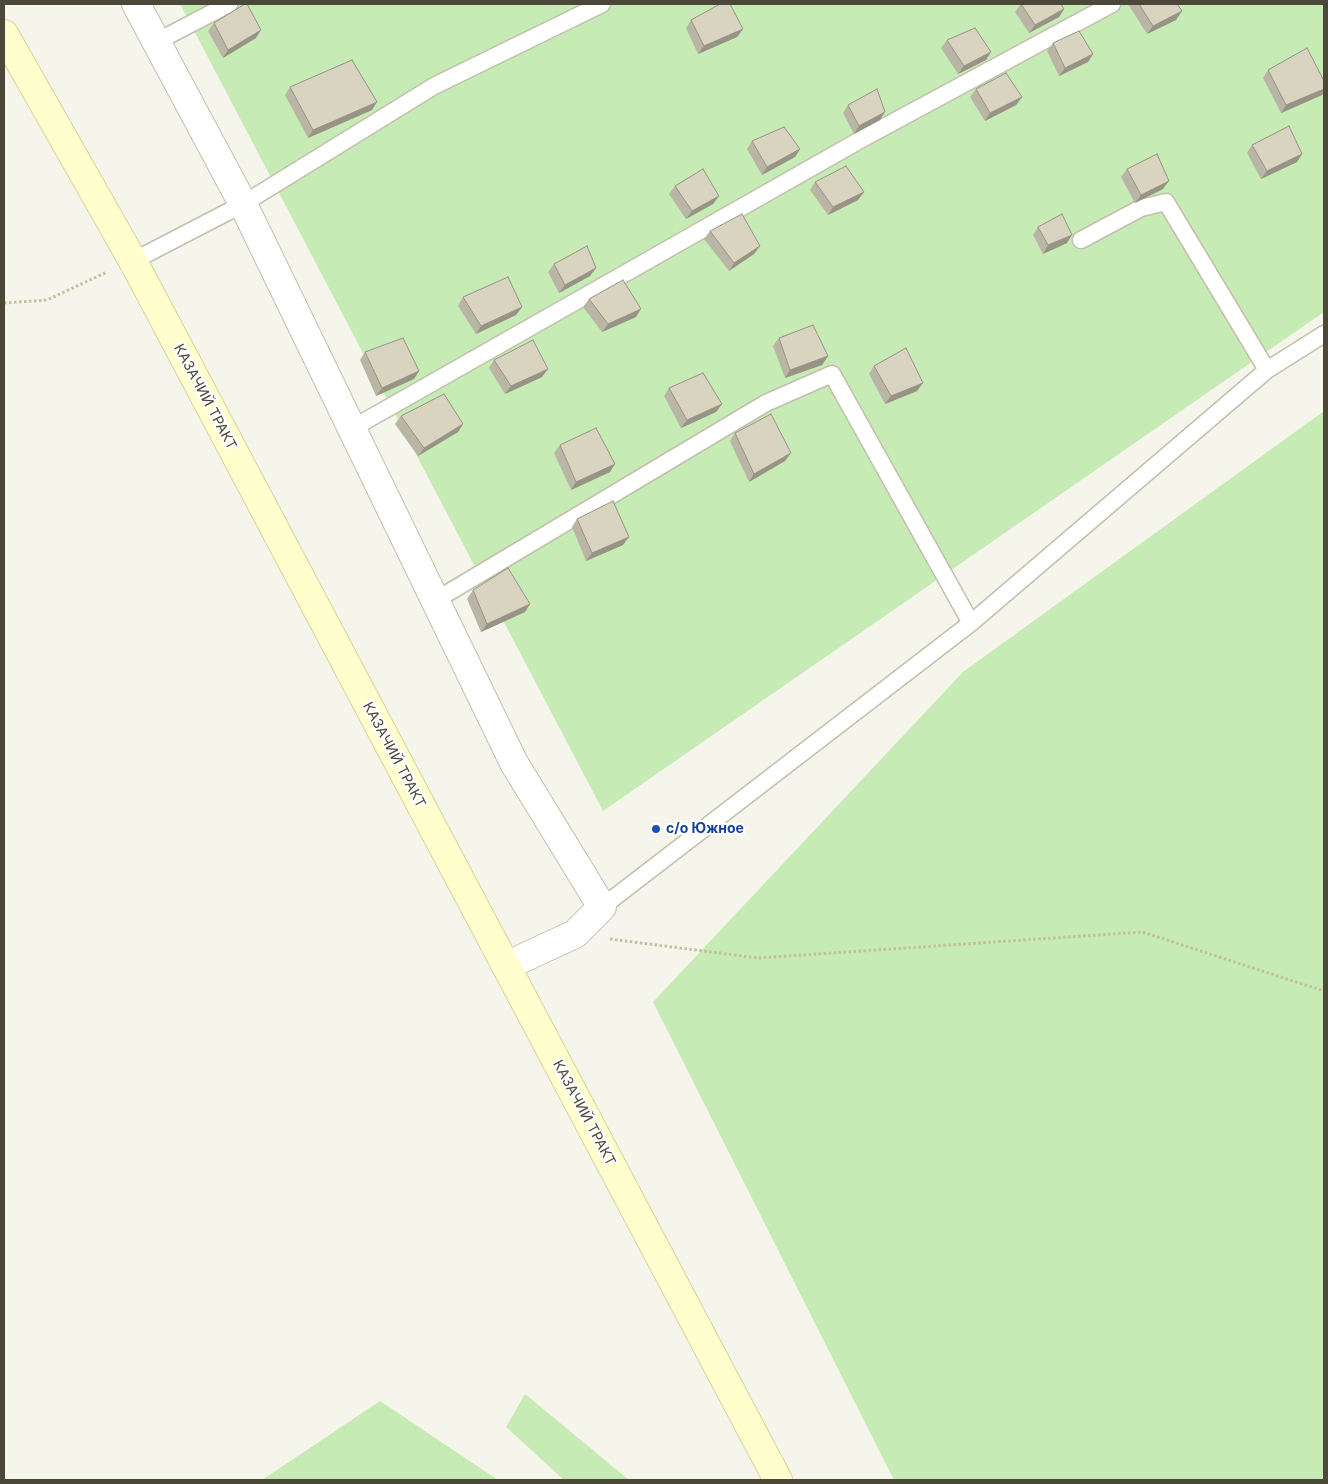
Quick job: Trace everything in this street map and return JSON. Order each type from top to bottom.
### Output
[{"type":"main road","name":"КАЗАЧИЙ ТРАКТ","points":[[4,34],[133,260],[778,1480]]},
{"type":"street","points":[[136,4],[243,204],[514,763],[602,907],[574,934],[506,966]]},
{"type":"lane","points":[[156,42],[229,4]]},
{"type":"lane","points":[[133,260],[243,204],[434,86],[602,4]]},
{"type":"lane","points":[[351,429],[860,140],[1112,4]]},
{"type":"lane","points":[[1081,240],[1141,208],[1166,202],[1267,370]]},
{"type":"lane","points":[[602,907],[971,623],[1267,370],[1324,334]]},
{"type":"lane","points":[[436,600],[766,403],[832,374],[971,623]]},
{"type":"path","points":[[4,303],[47,300],[133,260]]},
{"type":"path","points":[[574,934],[758,958],[1142,932],[1324,991]]},
{"type":"green space","points":[[180,4],[1324,4],[1324,312],[603,811]]},
{"type":"green space","points":[[1324,411],[1324,1480],[894,1480],[653,1002],[963,672]]},
{"type":"green space","points":[[525,1394],[629,1480],[564,1480],[506,1427]]},
{"type":"green space","points":[[380,1401],[498,1480],[262,1480]]},
{"type":"building","points":[[247,4],[261,30],[228,50],[214,23]]},
{"type":"building","points":[[720,4],[730,4],[743,29],[704,46],[691,20]]},
{"type":"building","points":[[1021,4],[1061,4],[1064,9],[1035,25]]},
{"type":"building","points":[[1139,4],[1177,4],[1182,11],[1153,26]]},
{"type":"building","points":[[975,28],[991,52],[964,66],[947,40]]},
{"type":"building","points":[[1079,31],[1093,54],[1065,68],[1053,43]]},
{"type":"building","points":[[1307,48],[1324,81],[1324,89],[1286,105],[1268,70]]},
{"type":"building","points":[[352,60],[377,102],[313,130],[290,87]]},
{"type":"building","points":[[1006,73],[1022,97],[990,113],[976,89]]},
{"type":"building","points":[[877,89],[885,112],[859,126],[848,105]]},
{"type":"building","points":[[1289,126],[1302,154],[1267,171],[1252,145]]},
{"type":"building","points":[[784,127],[800,149],[767,167],[752,141]]},
{"type":"building","points":[[1157,154],[1169,181],[1141,195],[1127,169]]},
{"type":"building","points":[[846,166],[864,192],[833,207],[815,182]]},
{"type":"building","points":[[703,169],[719,196],[692,211],[675,186]]},
{"type":"building","points":[[742,214],[760,246],[734,263],[710,231]]},
{"type":"building","points":[[1062,214],[1072,235],[1048,245],[1038,227]]},
{"type":"building","points":[[587,246],[596,268],[565,285],[554,264]]},
{"type":"building","points":[[508,277],[522,307],[481,326],[463,297]]},
{"type":"building","points":[[623,280],[641,309],[608,324],[589,299]]},
{"type":"building","points":[[813,325],[828,356],[790,370],[779,338]]},
{"type":"building","points":[[403,338],[419,371],[382,388],[365,352]]},
{"type":"building","points":[[533,340],[548,369],[511,386],[494,360]]},
{"type":"building","points":[[906,348],[923,383],[891,396],[874,366]]},
{"type":"building","points":[[703,373],[722,404],[687,420],[669,388]]},
{"type":"building","points":[[444,394],[463,424],[424,448],[401,416]]},
{"type":"building","points":[[771,414],[791,453],[754,474],[735,433]]},
{"type":"building","points":[[596,428],[615,464],[576,482],[560,445]]},
{"type":"building","points":[[613,501],[629,537],[592,553],[577,519]]},
{"type":"building","points":[[508,568],[530,604],[487,624],[473,590]]},
{"type":"place","name":"с/о Южное","points":[[656,829]]}]
